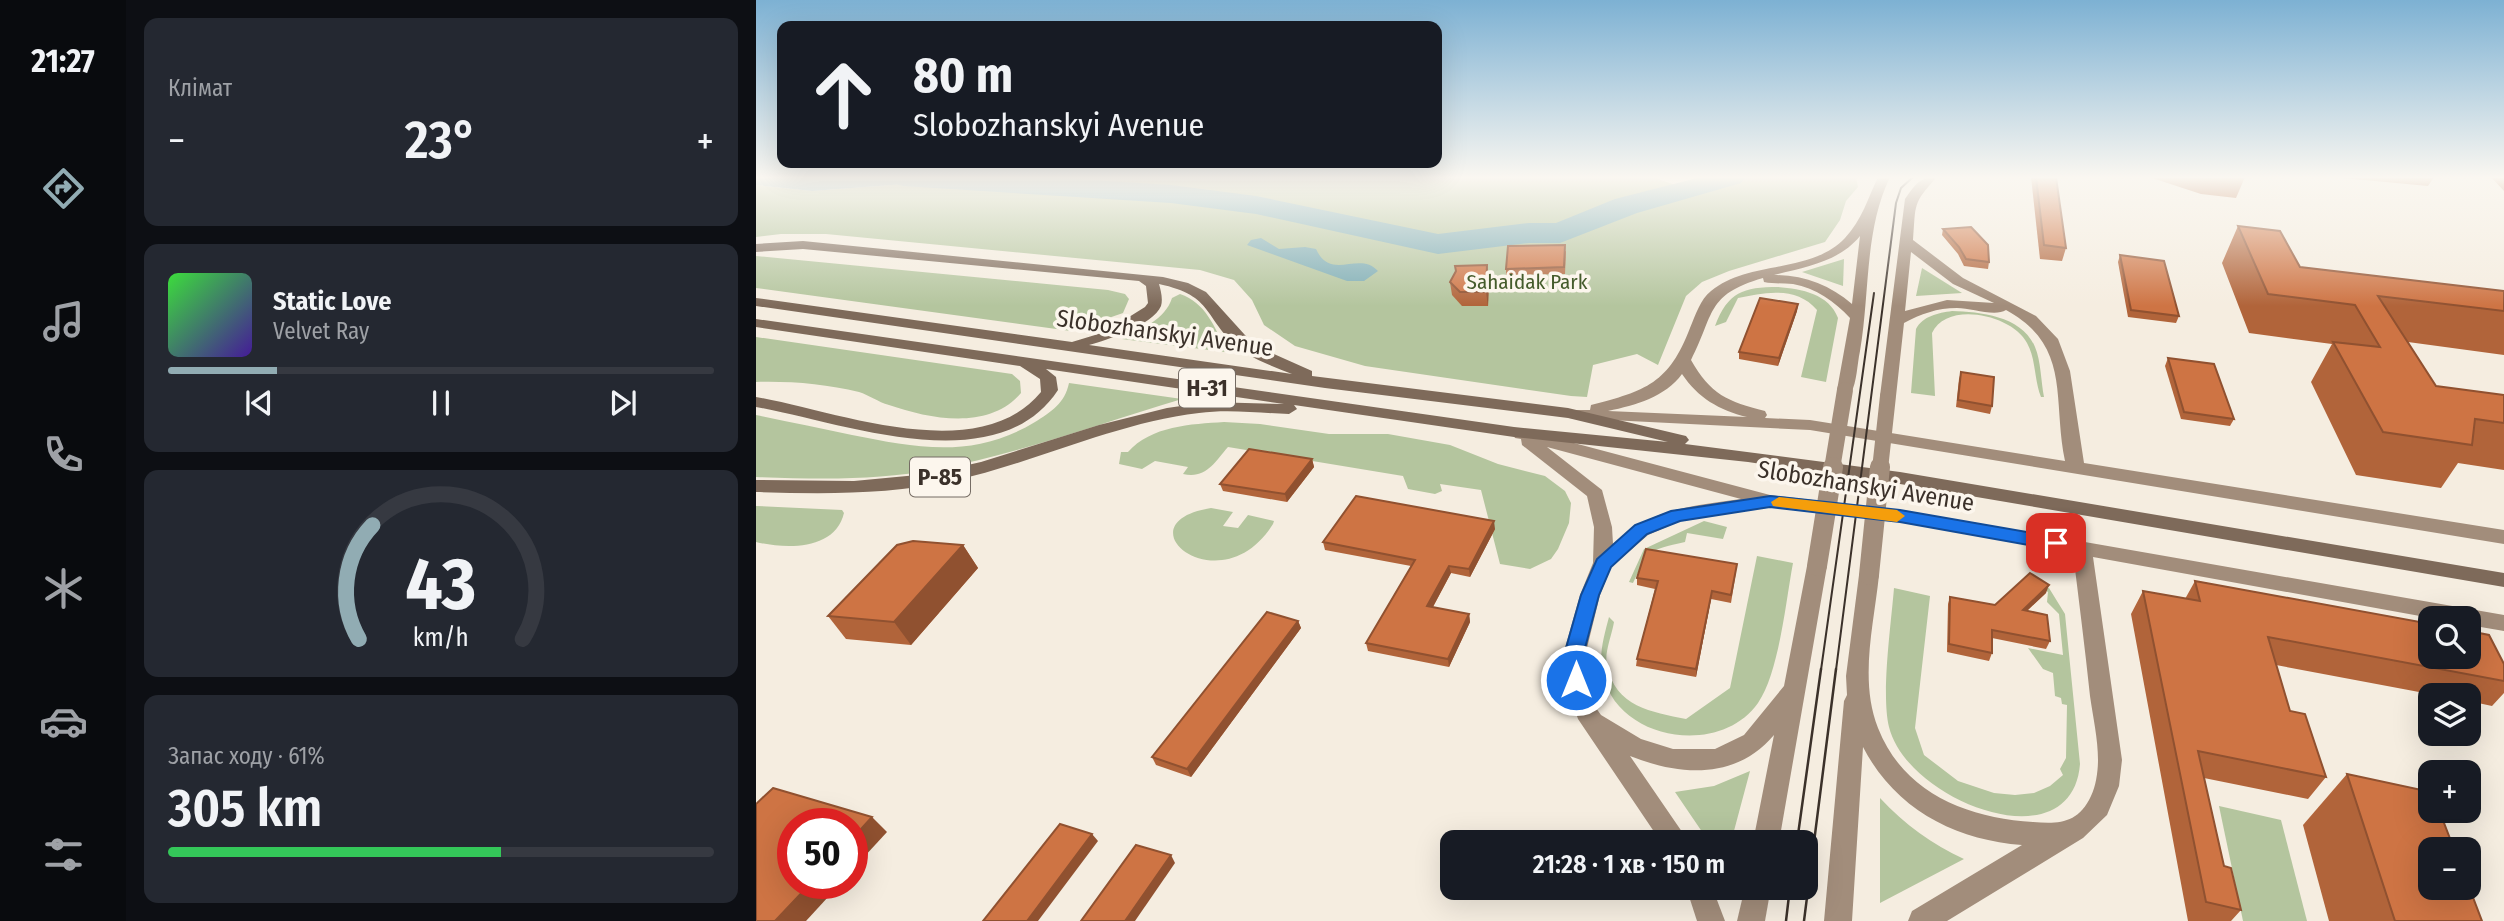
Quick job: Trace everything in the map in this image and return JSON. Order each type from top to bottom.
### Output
[{"type":"main road","name":"Н-31","points":[[1567,413],[1636,399],[1662,386],[1685,362],[1710,299],[1718,292],[1740,282],[1805,263],[1842,247],[1863,220]]},
{"type":"main road","points":[[1768,830],[1817,566],[1858,318],[1870,220]]},
{"type":"main road","points":[[1838,921],[1856,687],[1909,220]]},
{"type":"main road","points":[[1907,242],[1956,280],[2021,313],[2043,330],[2059,358],[2068,439],[2076,468]]},
{"type":"main road","points":[[756,248],[803,245],[1143,277],[1173,283],[1197,292],[1214,306],[1228,328],[1244,345],[1325,383]]},
{"type":"main road","points":[[1069,346],[1110,335],[1151,310],[1155,303],[1153,285],[1143,277]]},
{"type":"main road","points":[[1740,282],[1774,279],[1810,284],[1828,290],[1842,300],[1858,318]]},
{"type":"main road","name":"Slobozhanskyi Avenue","points":[[756,302],[1325,383],[1567,413],[1810,425],[2504,537]]},
{"type":"main road","points":[[1897,321],[1919,308],[1964,302],[2021,313]]},
{"type":"main road","name":"Slobozhanskyi Avenue","points":[[756,323],[1514,432],[1748,456],[1900,478],[2504,580]]},
{"type":"main road","name":"Р-85","points":[[756,402],[792,407],[828,418],[909,433],[960,436],[1004,425],[1043,402],[1050,390],[1048,377],[1014,360]]},
{"type":"main road","points":[[1685,362],[1692,380],[1713,398],[1728,406],[1810,425]]},
{"type":"main road","name":"Р-85","points":[[756,486],[856,488],[951,475],[1157,416],[1199,408],[1401,415]]},
{"type":"main road","name":"Slobozhanskyi Avenue","points":[[1567,413],[1748,456]]},
{"type":"main road","points":[[1514,432],[1559,463],[1596,494],[1603,527],[1603,563],[1590,595],[1576,648],[1576,680],[1586,712],[1668,830]]},
{"type":"main road","name":"Slobozhanskyi Avenue","points":[[1514,432],[1770,501],[1900,516],[2504,623]]},
{"type":"main road","points":[[1603,563],[1641,530],[1677,515],[1770,501]]},
{"type":"main road","points":[[1922,921],[2061,836],[2078,829],[2090,819],[2108,787],[2110,760],[2082,548]]},
{"type":"main road","points":[[1586,712],[1608,732],[1631,747],[1661,757],[1690,762],[1725,756],[1752,743],[1795,687]]},
{"type":"main road","points":[[1856,687],[1865,722],[1878,754],[1903,785],[1937,811],[1966,824],[1997,831],[2061,836]]},
{"type":"main road","points":[[1704,900],[1711,921]]},
{"type":"main road","points":[[1751,921],[1755,900]]},
{"type":"green space","name":"Sahaidak Park","points":[[756,220],[1840,220],[1825,242],[1729,271],[1702,282],[1686,296],[1658,365],[1637,354],[1593,365],[1587,397],[1365,366],[1295,346],[1264,325],[1252,300],[1234,280],[1200,270],[826,234],[756,237]]},
{"type":"green space","points":[[756,256],[1108,290],[1125,294],[1129,299],[1123,313],[1071,331],[756,288]]},
{"type":"green space","points":[[1844,259],[1843,286],[1802,272]]},
{"type":"green space","points":[[1922,268],[1962,293],[1916,296]]},
{"type":"green space","points":[[1778,287],[1814,294],[1834,310],[1838,318],[1826,382],[1801,377],[1817,310],[1800,297],[1770,293],[1738,298],[1726,322],[1715,326],[1725,306],[1738,294],[1755,288]]},
{"type":"green space","points":[[1180,294],[1203,309],[1225,352],[1122,339],[1158,318],[1169,306],[1172,298]]},
{"type":"green space","points":[[1952,311],[1988,315],[2021,328],[2037,353],[2044,397],[2041,397],[2030,349],[2020,333],[1995,319],[1965,314],[1940,323],[1932,333],[1935,396],[1911,393],[1916,329],[1927,318]]},
{"type":"green space","points":[[756,337],[1012,374],[1020,381],[1021,393],[1008,405],[993,413],[958,418],[905,410],[859,392],[834,387],[756,382]]},
{"type":"green space","points":[[1069,383],[1182,399],[1029,447],[936,469],[824,479],[756,477],[756,415],[899,444],[967,446],[1012,434],[1035,422],[1052,411],[1061,401]]},
{"type":"green space","points":[[1224,422],[1260,424],[1329,434],[1388,434],[1450,445],[1498,464],[1545,476],[1565,491],[1571,503],[1569,523],[1551,559],[1530,569],[1500,564],[1481,490],[1440,484],[1442,491],[1435,494],[1408,489],[1403,476],[1228,447],[1214,464],[1198,474],[1183,474],[1188,467],[1155,461],[1142,469],[1119,464],[1121,452],[1128,452],[1137,443],[1160,432]]},
{"type":"green space","points":[[756,506],[842,510],[844,513],[831,535],[820,541],[781,546],[756,542]]},
{"type":"green space","points":[[1211,508],[1233,512],[1223,526],[1238,528],[1248,515],[1274,521],[1252,548],[1228,559],[1206,560],[1187,553],[1176,542],[1174,529],[1185,516]]},
{"type":"green space","points":[[1704,521],[1727,527],[1723,539],[1687,533],[1685,542],[1651,553],[1633,583],[1629,582],[1644,549]]},
{"type":"green space","points":[[1757,556],[1793,563],[1776,655],[1758,703],[1741,720],[1720,731],[1696,735],[1672,734],[1649,727],[1628,715],[1612,697],[1603,675],[1601,653],[1609,617],[1614,622],[1606,660],[1611,679],[1618,690],[1627,699],[1648,710],[1686,719],[1730,688]]},
{"type":"green space","points":[[2035,578],[2049,588],[2065,614],[2080,764],[2070,794],[2049,811],[2021,816],[1988,811],[1955,798],[1925,778],[1902,754],[1889,727],[1886,697],[1887,659],[1894,588],[1930,596],[1915,728],[1924,755],[1958,781],[1994,793],[2034,793],[2050,786],[2063,775],[2060,769],[2066,758],[2067,705],[2062,704],[2061,698],[2055,696],[2053,673],[2043,669],[2028,648],[2063,655],[2059,614],[2047,602],[2048,592],[2027,579]]},
{"type":"green space","points":[[1750,771],[1734,830],[1701,830],[1675,792],[1714,786]]},
{"type":"green space","points":[[1880,798],[1919,833],[1964,859],[1880,903]]},
{"type":"green space","points":[[2219,806],[2281,820],[2307,921],[2243,921]]},
{"type":"water","points":[[1261,238],[1279,249],[1316,249],[1322,259],[1329,263],[1362,263],[1378,271],[1364,281],[1347,281],[1247,245],[1251,240]]},
{"type":"building","points":[[2041,220],[2062,220],[2066,248],[2044,245]]},
{"type":"building","points":[[2238,226],[2280,231],[2300,267],[2504,291],[2504,311],[2378,296],[2436,386],[2504,395],[2504,423],[2475,419],[2472,445],[2383,432],[2333,342],[2380,347],[2355,305],[2268,294]]},
{"type":"building","points":[[1971,227],[1988,245],[1989,262],[1966,259],[1943,229]]},
{"type":"building","points":[[1565,245],[1564,267],[1506,269],[1508,246]]},
{"type":"building","points":[[2120,255],[2164,261],[2179,316],[2131,310]]},
{"type":"building","points":[[1487,265],[1486,292],[1460,292],[1450,282],[1456,271],[1455,266]]},
{"type":"building","points":[[1760,298],[1798,304],[1779,358],[1739,352]]},
{"type":"building","points":[[2168,358],[2214,364],[2234,419],[2184,412]]},
{"type":"building","points":[[1961,372],[1994,377],[1992,406],[1958,400]]},
{"type":"building","points":[[1249,449],[1312,459],[1285,494],[1220,484]]},
{"type":"building","points":[[1356,496],[1494,521],[1469,569],[1449,566],[1427,606],[1469,614],[1448,659],[1366,643],[1415,560],[1323,542]]},
{"type":"building","points":[[913,541],[963,545],[894,622],[828,616],[897,545]]},
{"type":"building","points":[[1646,549],[1737,564],[1731,595],[1712,591],[1696,669],[1637,659],[1658,581],[1637,578]]},
{"type":"building","points":[[2030,573],[2049,585],[2023,610],[2047,615],[2050,641],[1992,630],[1992,653],[1949,644],[1950,597],[1995,605]]},
{"type":"building","points":[[2195,581],[2418,622],[2418,665],[2268,637],[2290,711],[2305,714],[2326,777],[2198,751],[2224,866],[2231,868],[2241,910],[2206,902],[2143,591],[2200,601]]},
{"type":"building","points":[[1267,612],[1298,621],[1187,769],[1152,757]]},
{"type":"building","points":[[2481,633],[2489,635],[2504,664],[2504,681],[2440,669],[2481,669]]},
{"type":"building","points":[[2347,774],[2418,789],[2418,823],[2444,823],[2449,837],[2418,837],[2418,900],[2474,900],[2482,921],[2395,921]]},
{"type":"building","points":[[773,788],[841,808],[777,808],[777,899],[796,899],[775,921],[756,921],[756,804]]},
{"type":"building","points":[[1060,824],[1092,834],[1027,921],[983,921]]},
{"type":"building","points":[[1136,845],[1171,855],[1125,921],[1081,921]]},
{"type":"waterway","points":[[1326,220],[1438,244],[1529,233],[1560,233],[1592,220]]},
{"type":"tram line","points":[[1836,670],[1894,220]]},
{"type":"tram line","points":[[1821,670],[1874,293]]},
{"type":"tram line","points":[[1799,830],[1821,669]]},
{"type":"tram line","points":[[1804,921],[1836,669]]},
{"type":"tram line","points":[[1786,921],[1788,900]]},
{"type":"slow traffic","points":[[1779,502],[1897,516]]},
{"type":"route","points":[[1576,680],[1576,648],[1590,595],[1603,563],[1641,530],[1677,515],[1696,510],[1770,501],[1900,516],[2056,543]]}]
